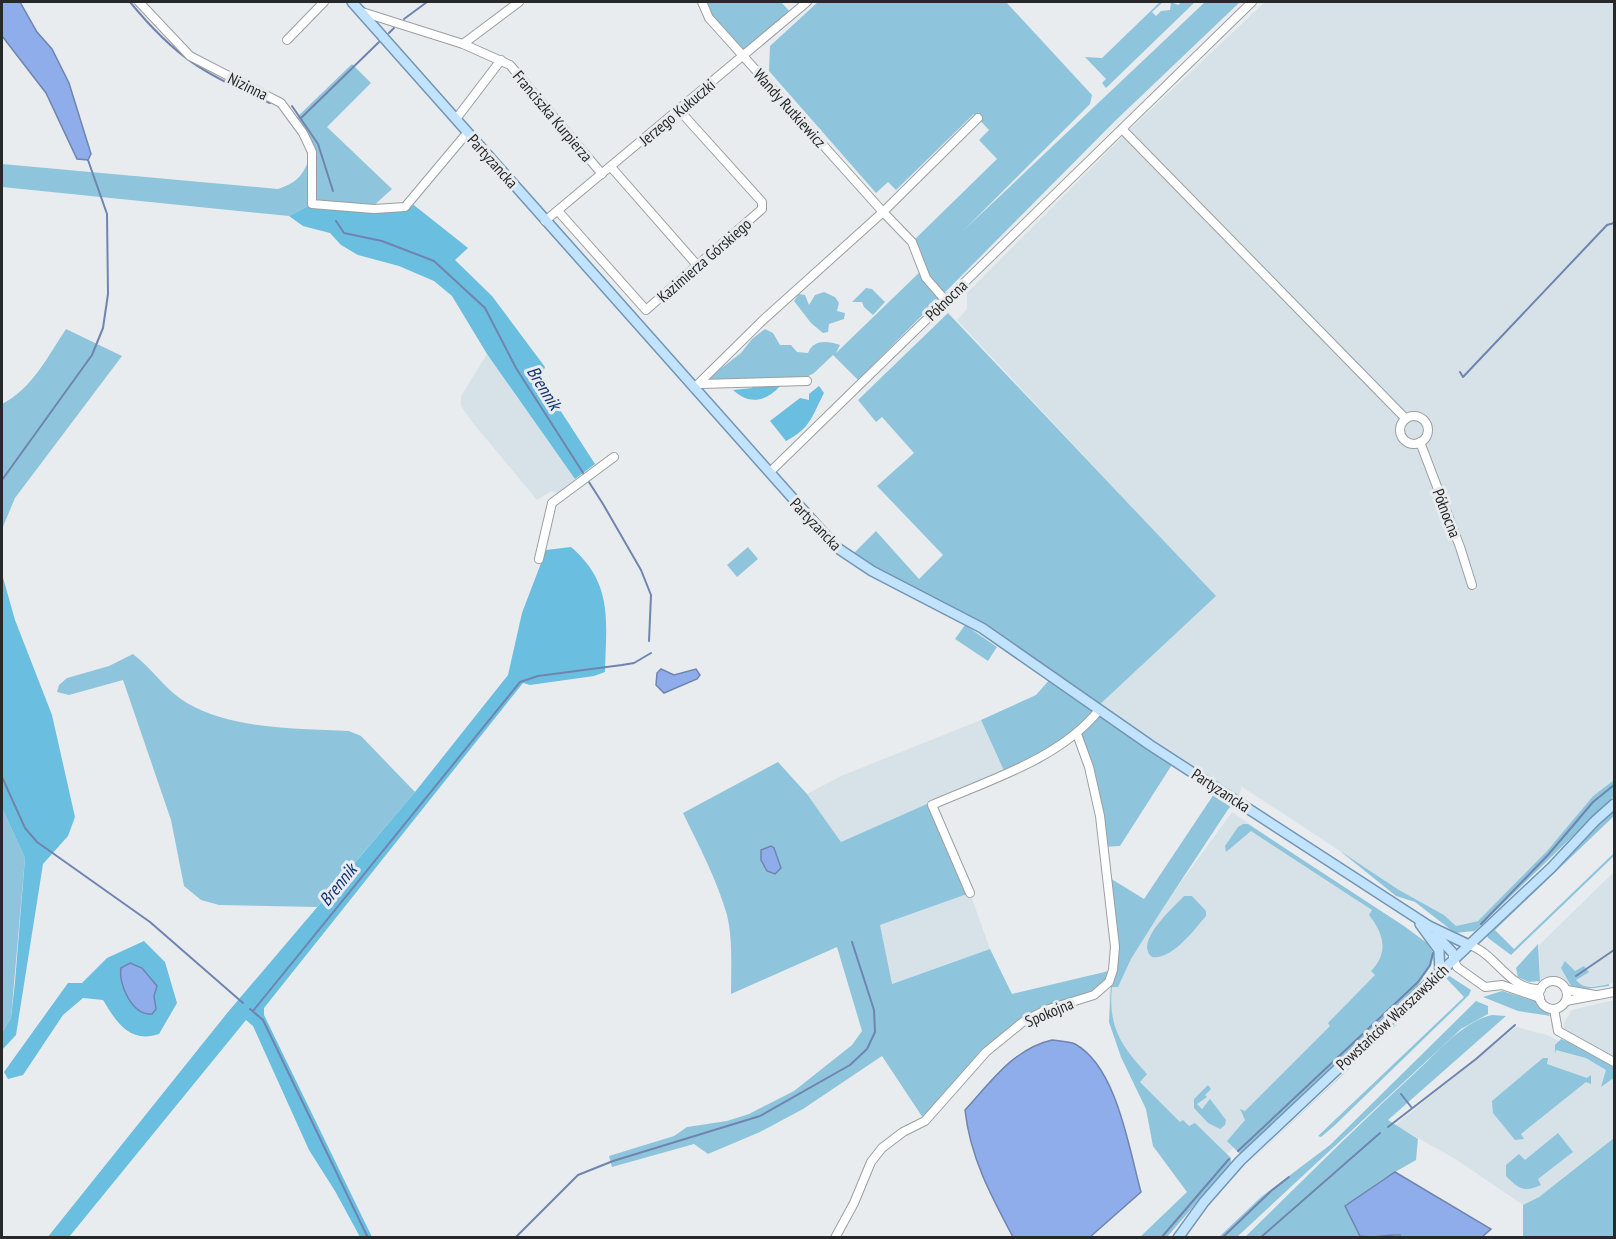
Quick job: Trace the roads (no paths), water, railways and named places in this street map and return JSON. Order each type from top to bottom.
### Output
[{"type":"main road","name":"Partyzancka","points":[[352,2],[546,221],[697,386],[836,547],[872,571],[982,628],[1099,710],[1429,926],[1469,945]]},
{"type":"main road","name":"Powstańców Warszawskich","points":[[1178,1238],[1203,1202],[1239,1161],[1440,974],[1453,956],[1469,945],[1551,868],[1614,804]]},
{"type":"main road","points":[[1413,915],[1439,950],[1440,974]]},
{"type":"main road","name":"Partyzancka","points":[[1429,926],[1453,956]]},
{"type":"street","name":"Nizinna","points":[[139,2],[190,56],[281,103],[303,133],[312,152],[312,204],[374,209],[400,208],[410,202],[467,133]]},
{"type":"street","points":[[287,40],[324,2]]},
{"type":"street","points":[[463,44],[519,2]]},
{"type":"street","name":"Wandy Rutkiewicz","points":[[702,2],[709,18],[912,242],[929,282],[946,301]]},
{"type":"street","name":"Jerzego Kukuczki","points":[[546,221],[807,2]]},
{"type":"street","name":"Północna","points":[[770,472],[1252,2]]},
{"type":"street","name":"Franciszka Kurpierza","points":[[362,12],[463,44],[510,65],[602,174]]},
{"type":"street","name":"Franciszka Kurpierza","points":[[456,119],[501,60]]},
{"type":"street","name":"Kazimierza Górskiego","points":[[558,211],[646,310],[762,210],[762,202],[679,110]]},
{"type":"street","points":[[697,386],[762,321],[883,212],[978,118]]},
{"type":"street","points":[[1122,129],[1406,419]]},
{"type":"street","points":[[611,167],[698,265]]},
{"type":"street","points":[[697,386],[807,381]]},
{"type":"street","points":[[1414,416],[1426,423],[1428,431],[1420,442],[1412,443],[1404,439],[1401,426],[1406,419],[1414,416]]},
{"type":"street","name":"Północna","points":[[1420,442],[1472,585]]},
{"type":"street","points":[[539,559],[552,503],[614,457]]},
{"type":"street","points":[[970,893],[932,805],[1020,765],[1077,734],[1099,710]]},
{"type":"street","name":"Spokojna","points":[[835,1238],[854,1203],[871,1162],[882,1148],[903,1132],[925,1120],[964,1075],[1015,1027],[1046,1010],[1094,995],[1109,982],[1113,970],[1115,947],[1100,816],[1089,767],[1077,734]]},
{"type":"street","points":[[1469,945],[1479,950],[1521,985],[1541,989]]},
{"type":"street","points":[[1453,956],[1457,967],[1485,987],[1502,985],[1539,998],[1546,1007],[1554,1009],[1566,1001],[1614,992]]},
{"type":"street","points":[[1539,998],[1541,989],[1546,983],[1556,981],[1567,990],[1599,995]]},
{"type":"street","points":[[1566,1001],[1567,990]]},
{"type":"street","points":[[1554,1009],[1558,1030],[1614,1062]]},
{"type":"waterway","name":"Brennik","points":[[130,2],[162,37],[192,63],[227,83],[270,103]]},
{"type":"waterway","points":[[404,19],[427,2]]},
{"type":"waterway","points":[[389,33],[394,28]]},
{"type":"waterway","points":[[301,118],[379,42]]},
{"type":"waterway","name":"Brennik","points":[[292,106],[318,144],[333,191]]},
{"type":"waterway","points":[[2,480],[92,355],[103,328],[108,294],[107,214],[88,160]]},
{"type":"waterway","name":"Brennik","points":[[336,221],[344,233],[382,241],[434,261],[485,308],[516,368],[603,504],[641,570],[651,595],[649,641]]},
{"type":"waterway","points":[[1460,372],[1463,377],[1607,225],[1614,223]]},
{"type":"waterway","name":"Brennik","points":[[253,1011],[520,682],[538,676],[634,663],[651,653]]},
{"type":"waterway","points":[[2,777],[25,828],[37,842],[150,922],[243,1003]]},
{"type":"waterway","points":[[1481,924],[1548,855],[1593,802],[1614,785]]},
{"type":"waterway","points":[[515,1238],[578,1175],[613,1161],[760,1116],[850,1065],[867,1049],[875,1032],[874,1010],[852,942]]},
{"type":"waterway","points":[[1576,976],[1614,950]]},
{"type":"waterway","points":[[1238,1151],[1418,982],[1430,965],[1433,953]]},
{"type":"waterway","name":"Brennik","points":[[250,1009],[263,1020],[368,1238]]},
{"type":"waterway","points":[[1388,1127],[1476,1059],[1515,1025]]},
{"type":"waterway","points":[[1401,1094],[1412,1108]]},
{"type":"waterway","points":[[1260,1238],[1380,1133]]},
{"type":"waterway","points":[[1161,1238],[1229,1159]]},
{"type":"waterway","points":[[1222,1238],[1289,1177]]}]
